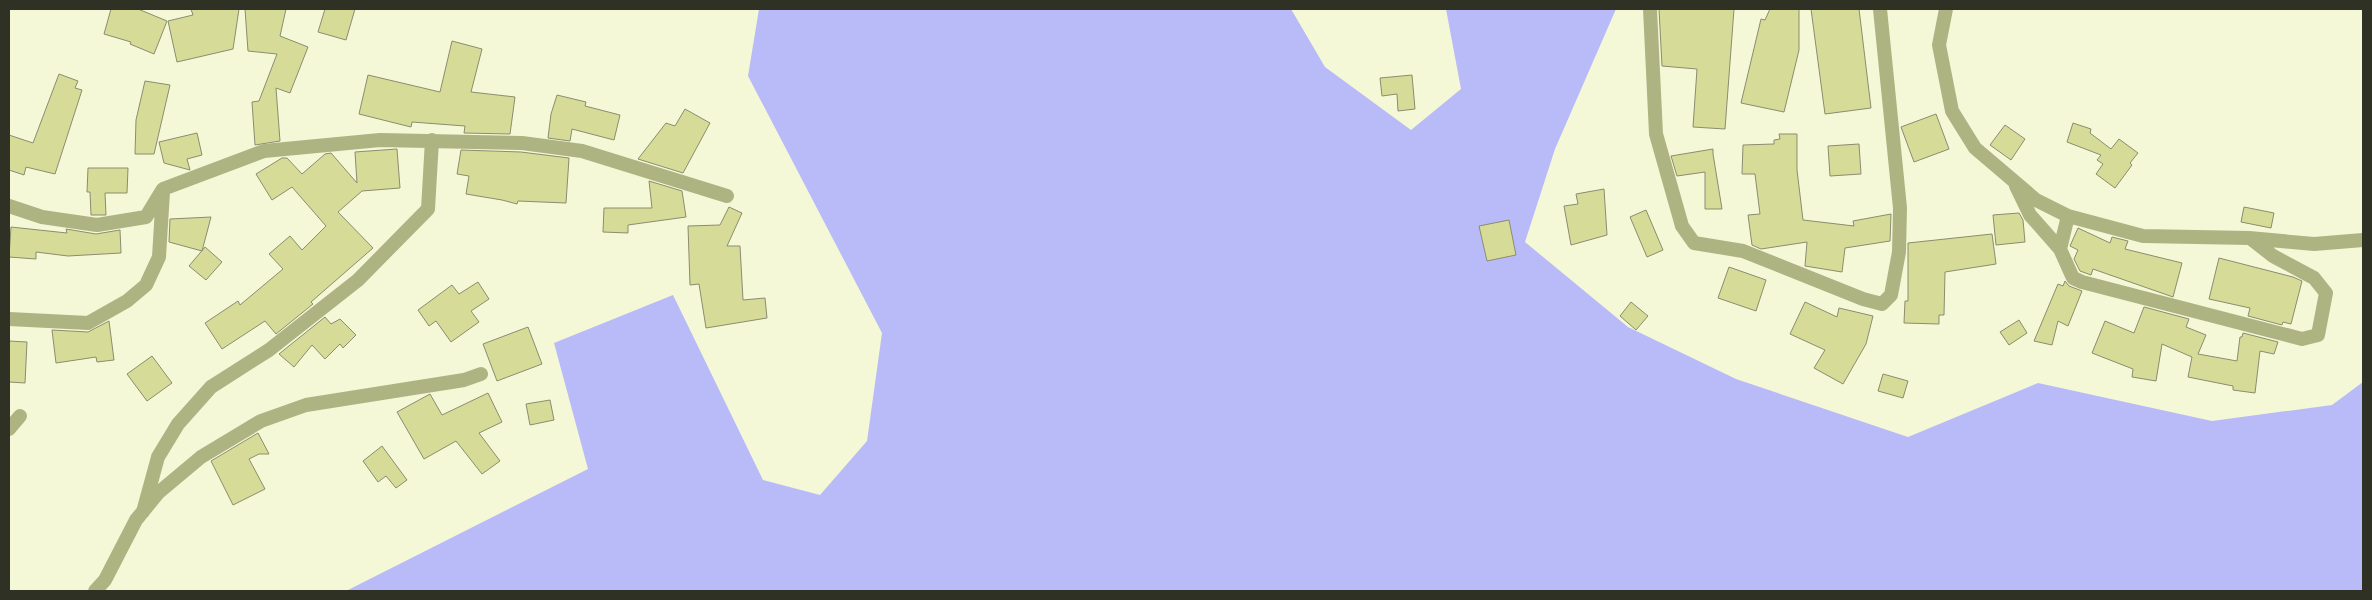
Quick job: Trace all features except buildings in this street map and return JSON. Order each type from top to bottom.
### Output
[{"type":"street","points":[[1650,9],[1656,134],[1682,226],[1694,243],[1743,251],[1863,299],[1882,304],[1891,295],[1899,252],[1900,208],[1880,9]]},
{"type":"street","points":[[1946,9],[1939,44],[1952,111],[1975,148],[2036,200],[2068,216],[2143,236],[2249,238],[2314,244],[2363,240]]},
{"type":"street","points":[[9,206],[42,217],[97,225],[146,217],[163,189],[264,151],[380,140],[522,143],[582,151],[727,196]]},
{"type":"street","points":[[142,512],[158,457],[178,424],[211,388],[269,350],[358,280],[428,208],[432,140]]},
{"type":"street","points":[[2013,180],[2030,214],[2060,249],[2073,278],[2082,282],[2302,339],[2318,335],[2326,293],[2314,278],[2273,256],[2249,238]]},
{"type":"street","points":[[9,319],[88,323],[127,301],[146,286],[159,257],[163,189]]},
{"type":"street","points":[[2060,249],[2068,216]]},
{"type":"street","points":[[95,591],[105,580],[136,520],[158,493],[201,457],[261,421],[306,404],[464,380],[481,374]]},
{"type":"street","points":[[9,430],[20,416]]},
{"type":"shaded area","points":[[759,9],[1291,9],[1325,67],[1411,130],[1461,89],[1446,9],[1616,9],[1555,149],[1525,242],[1628,327],[1736,379],[1908,437],[2038,383],[2212,421],[2332,405],[2363,382],[2363,591],[346,591],[588,469],[554,343],[673,295],[763,480],[820,495],[867,441],[882,333],[748,76]]}]
